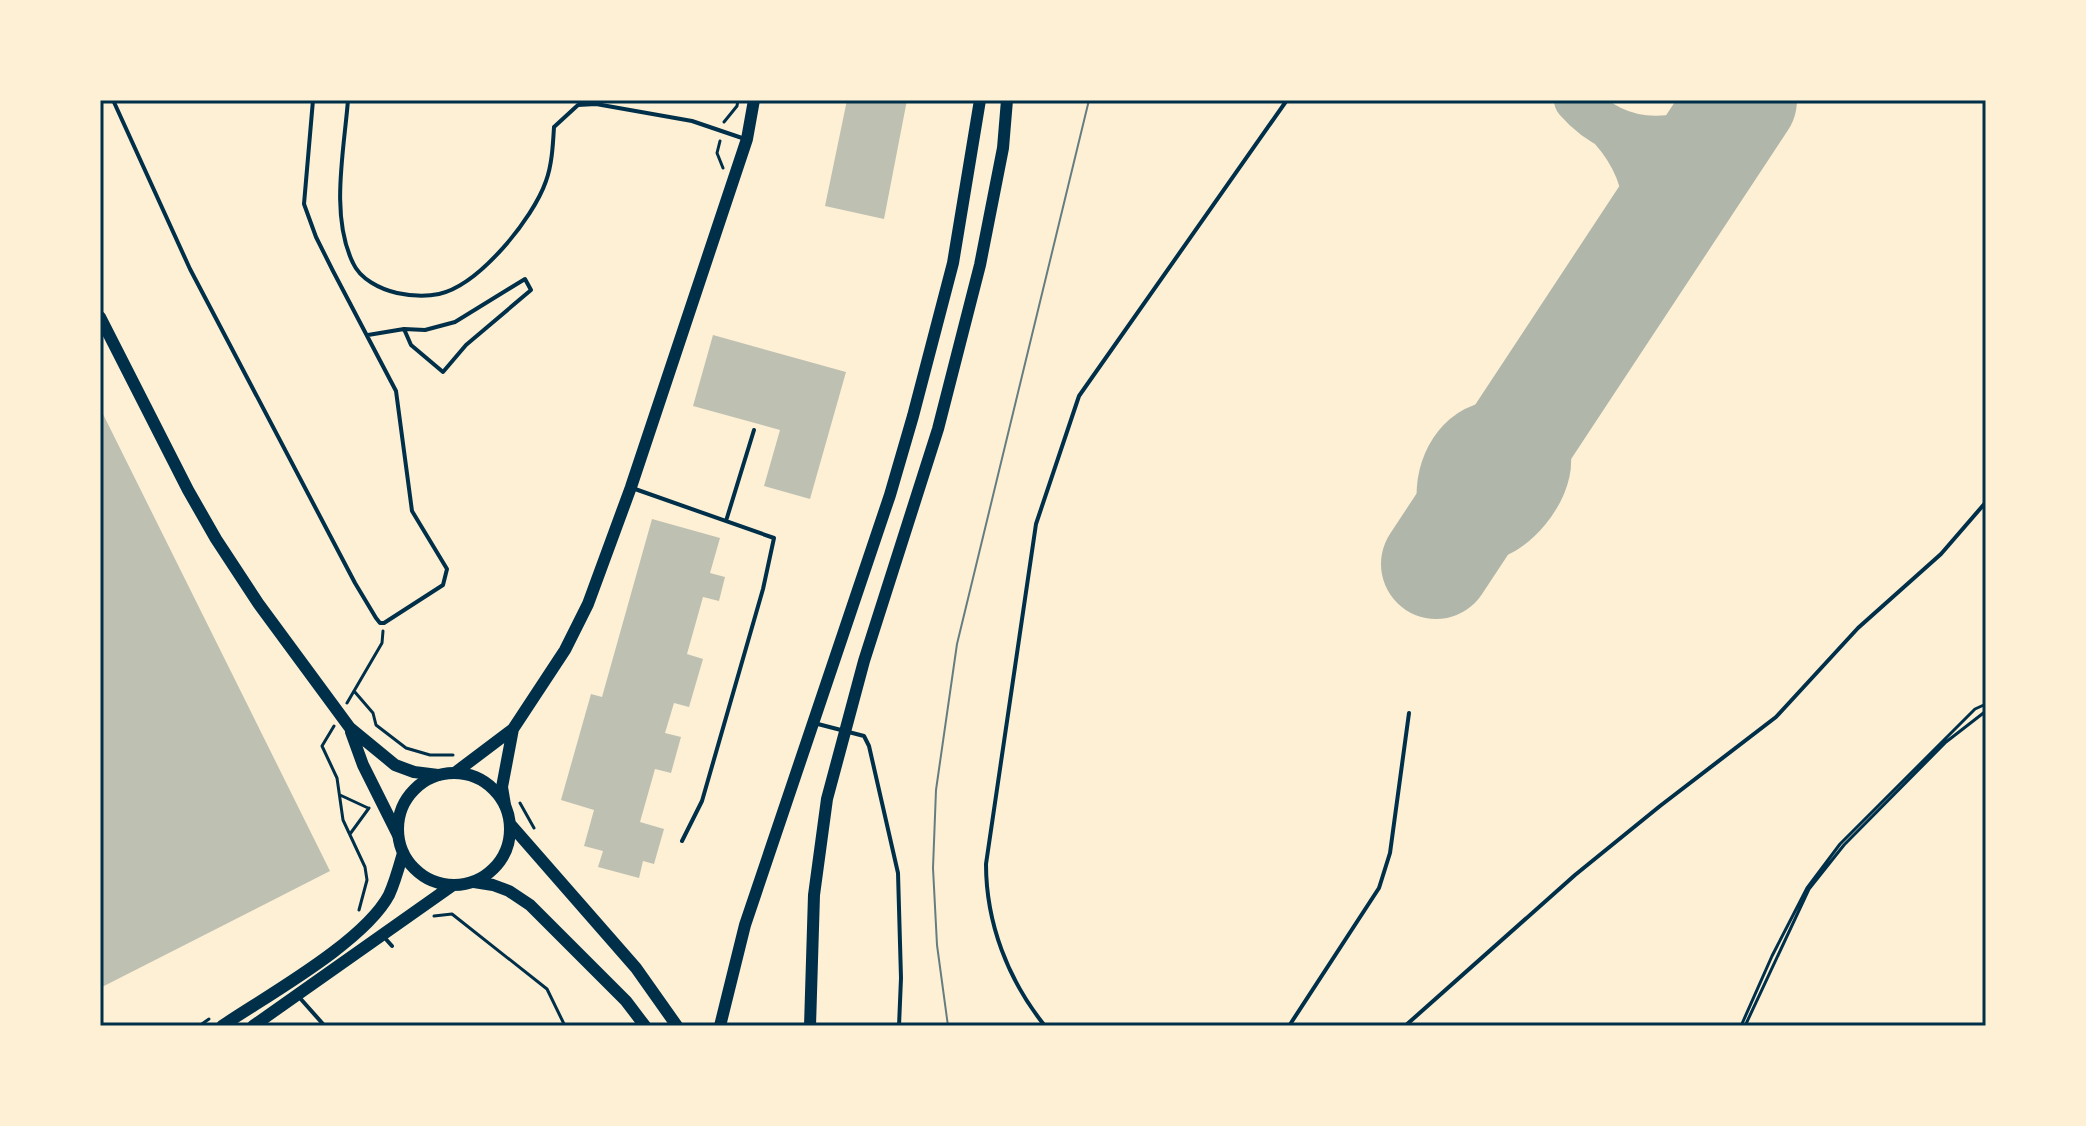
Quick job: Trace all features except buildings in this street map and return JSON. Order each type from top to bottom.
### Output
[{"type":"main road","points":[[456,772],[513,729],[565,650],[588,604],[631,487],[747,139],[754,100]]},
{"type":"main road","points":[[720,1026],[745,925],[890,495],[913,416],[953,263],[980,100]]},
{"type":"main road","points":[[810,1026],[814,895],[827,799],[864,661],[938,429],[980,265],[1003,148],[1007,100]]},
{"type":"main road","points":[[100,317],[216,539],[258,603],[350,728],[395,765],[414,772],[438,775]]},
{"type":"main road","points":[[350,728],[363,765],[398,835],[403,853],[412,866],[438,883],[493,885],[530,905],[626,1001],[645,1026]]},
{"type":"main road","points":[[473,882],[489,873],[509,843],[510,824],[502,787],[513,729]]},
{"type":"main road","points":[[398,835],[398,819],[403,804],[424,781],[438,775],[456,772],[472,775],[497,792],[505,805]]},
{"type":"main road","points":[[510,824],[636,968],[677,1026]]},
{"type":"main road","points":[[222,1026],[344,944],[369,921],[389,894],[403,853]]},
{"type":"main road","points":[[253,1026],[453,885]]},
{"type":"lane","points":[[113,100],[190,269],[355,583],[376,618],[384,623],[443,585],[447,569],[412,511],[396,391],[316,237],[304,204],[313,100]]},
{"type":"lane","points":[[348,100],[340,225],[354,266],[370,283],[392,292],[415,296],[441,294],[471,279],[507,243],[536,203],[547,180],[554,127],[578,105],[596,104],[692,121],[747,139]]},
{"type":"lane","points":[[1045,1026],[1027,1002],[1002,953],[986,878],[1036,524],[1079,396],[1287,100]]},
{"type":"lane","points":[[368,335],[404,329],[425,330],[455,322],[525,279],[531,290],[466,345],[443,372],[411,345],[404,329]]},
{"type":"lane","points":[[726,521],[754,430]]},
{"type":"lane","points":[[631,487],[774,538],[763,589],[702,801],[682,841]]},
{"type":"lane","points":[[1405,1026],[1575,875],[1776,717],[1858,628],[1941,554],[1986,502]]},
{"type":"lane","points":[[1289,1026],[1379,888],[1390,853],[1409,713]]},
{"type":"lane","points":[[813,723],[864,736],[869,746],[898,873],[899,1026]]},
{"type":"lane","points":[[382,935],[392,946]]},
{"type":"lane","points":[[298,995],[323,1024]]},
{"type":"path","points":[[725,119],[737,106],[738,100]]},
{"type":"path","points":[[719,146],[717,153],[723,169],[721,179]]},
{"type":"path","points":[[384,623],[382,643],[354,691],[373,713],[376,725],[406,748],[450,757],[459,753]]},
{"type":"path","points":[[1743,1026],[1772,956],[1815,877],[1840,844],[1975,709],[1986,704]]},
{"type":"path","points":[[1743,1026],[1809,889],[1844,845],[1946,742],[1986,711]]},
{"type":"path","points":[[322,746],[337,778],[343,820],[365,867],[367,880],[358,912]]},
{"type":"path","points":[[340,795],[369,807],[350,834]]},
{"type":"path","points":[[367,880],[375,884]]},
{"type":"path","points":[[429,917],[452,914],[547,989],[565,1026]]},
{"type":"path","points":[[199,1026],[211,1018]]},
{"type":"taxiway","points":[[1576,100],[1594,117],[1614,129],[1635,136],[1657,138],[1701,128],[1741,102]]},
{"type":"taxiway","points":[[1611,129],[1631,157],[1642,188],[1645,220],[1640,254]]},
{"type":"taxiway","points":[[1512,418],[1531,423],[1546,443],[1549,457],[1544,485],[1528,511],[1501,534],[1481,539],[1453,538],[1439,502],[1445,463],[1459,440],[1469,432],[1512,418]]},
{"type":"runway","points":[[1436,564],[1742,100]]},
{"type":"tram line","points":[[948,1026],[937,945],[933,868],[936,790],[957,644],[1089,100]]}]
